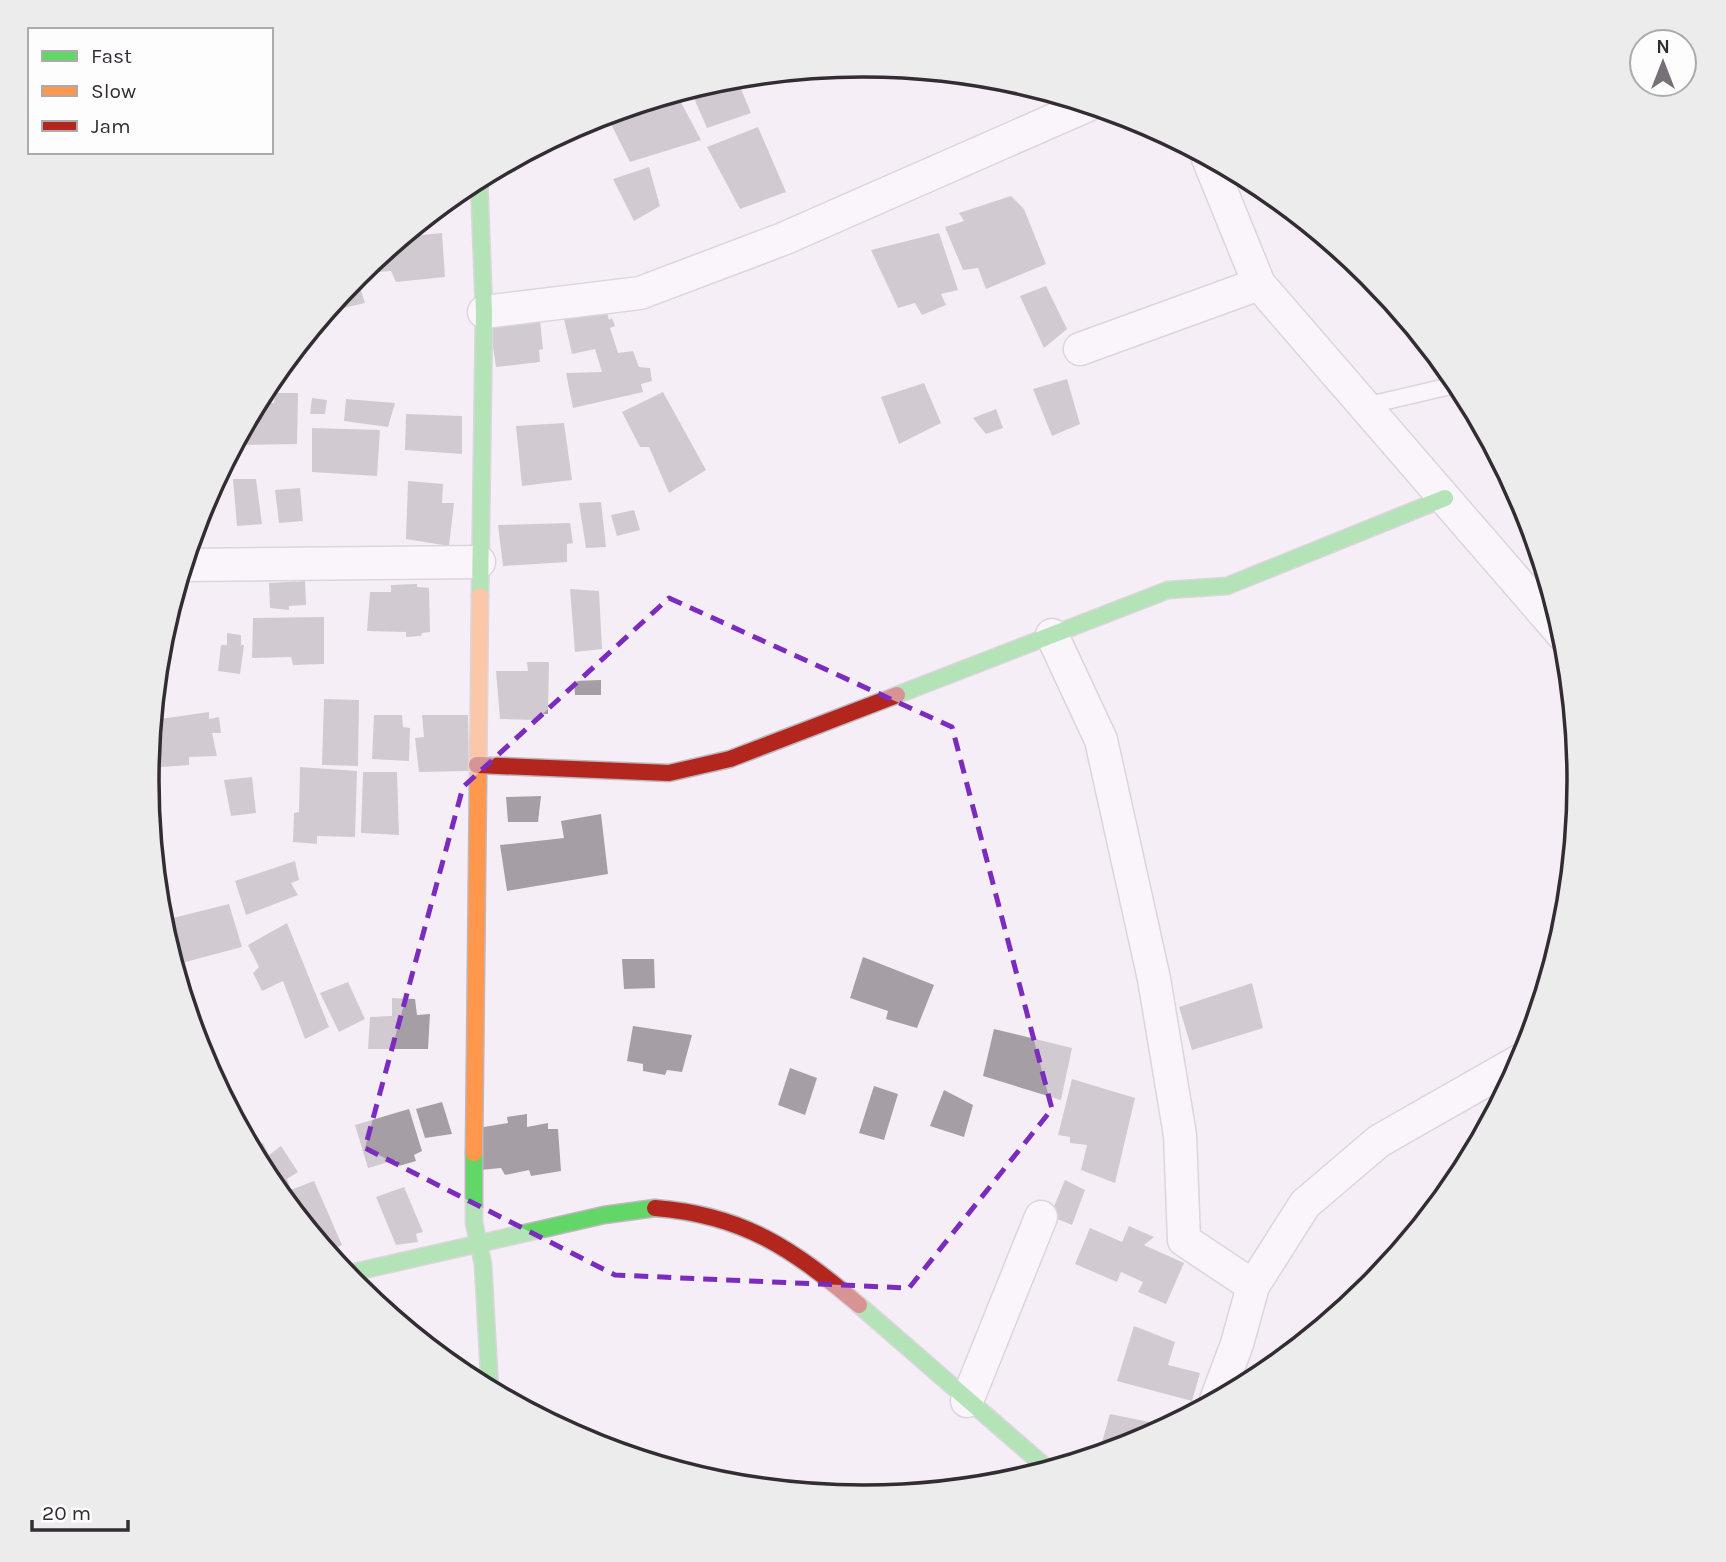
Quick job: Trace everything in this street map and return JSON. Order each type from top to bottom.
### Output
[{"type":"street","points":[[484,312],[640,293],[783,239],[1075,110]]},
{"type":"street","points":[[1213,170],[1259,284],[1547,616]]},
{"type":"street","points":[[480,191],[484,312],[479,562],[474,1223],[483,1264],[489,1377]]},
{"type":"street","points":[[1080,349],[1259,284]]},
{"type":"street","points":[[477,765],[669,773],[730,759],[1168,590],[1227,586],[1445,498]]},
{"type":"street","points":[[193,565],[479,562]]},
{"type":"street","points":[[1052,635],[1101,740],[1154,979],[1180,1135],[1184,1240],[1253,1286]]},
{"type":"street","points":[[1221,1387],[1237,1344],[1253,1286],[1305,1203],[1379,1141],[1504,1070]]},
{"type":"street","points":[[358,1271],[614,1213],[656,1208],[689,1211],[724,1220],[752,1230],[794,1254],[821,1274],[1040,1462]]},
{"type":"street","points":[[967,1401],[1041,1217]]},
{"type":"lane","points":[[1365,406],[1446,387]]},
{"type":"highlighted area","points":[[669,598],[952,727],[1052,1109],[909,1288],[615,1275],[365,1148],[463,787]]},
{"type":"building","points":[[741,88],[751,113],[707,128],[694,98]]},
{"type":"building","points":[[680,101],[701,140],[630,162],[611,124]]},
{"type":"building","points":[[758,127],[786,192],[740,209],[707,147]]},
{"type":"building","points":[[649,167],[660,206],[634,221],[613,179]]},
{"type":"building","points":[[1011,196],[1024,209],[1046,264],[986,289],[978,268],[963,270],[945,227],[964,221],[959,213]]},
{"type":"building","points":[[442,233],[445,277],[396,282],[391,271],[377,272],[399,252],[418,235]]},
{"type":"building","points":[[939,233],[958,290],[941,294],[946,305],[922,315],[915,303],[898,308],[871,250]]},
{"type":"building","points":[[1046,286],[1067,329],[1044,348],[1020,296]]},
{"type":"building","points":[[360,288],[365,303],[342,308]]},
{"type":"building","points":[[606,309],[609,320],[612,318],[615,326],[610,328],[618,353],[633,351],[639,367],[650,368],[652,381],[641,384],[643,392],[573,408],[566,373],[602,372],[595,349],[572,354],[564,319]]},
{"type":"building","points":[[540,321],[543,349],[539,350],[540,362],[496,367],[490,326]]},
{"type":"building","points":[[1067,379],[1080,424],[1052,436],[1033,389]]},
{"type":"building","points":[[924,383],[941,423],[899,444],[881,397]]},
{"type":"building","points":[[663,392],[706,470],[669,493],[649,447],[640,447],[622,412]]},
{"type":"building","points":[[276,393],[298,393],[297,444],[245,445],[270,403],[274,403]]},
{"type":"building","points":[[312,398],[327,400],[325,414],[310,414]]},
{"type":"building","points":[[346,399],[395,403],[388,427],[344,421]]},
{"type":"building","points":[[996,409],[1003,428],[986,434],[973,418]]},
{"type":"building","points":[[406,414],[462,416],[462,454],[405,450]]},
{"type":"building","points":[[564,423],[572,480],[522,486],[516,426]]},
{"type":"building","points":[[312,428],[380,430],[377,476],[312,472]]},
{"type":"building","points":[[233,479],[256,479],[262,524],[237,526]]},
{"type":"building","points":[[408,481],[443,484],[442,503],[454,503],[449,546],[406,539]]},
{"type":"building","points":[[300,488],[303,521],[279,523],[275,490]]},
{"type":"building","points":[[601,502],[606,547],[586,548],[579,503]]},
{"type":"building","points":[[634,510],[640,530],[617,536],[611,515]]},
{"type":"building","points":[[570,523],[573,543],[567,544],[567,562],[503,566],[498,525]]},
{"type":"building","points":[[305,581],[306,605],[289,606],[289,610],[270,608],[269,583]]},
{"type":"building","points":[[417,584],[417,587],[429,588],[430,632],[406,637],[406,632],[367,631],[370,592],[391,592],[391,585]]},
{"type":"building","points":[[570,589],[599,591],[602,649],[575,652]]},
{"type":"building","points":[[324,617],[324,664],[293,665],[291,657],[252,658],[253,618]]},
{"type":"building","points":[[227,633],[241,635],[241,645],[244,645],[240,674],[218,671],[221,645],[227,645]]},
{"type":"building","points":[[527,662],[549,662],[548,714],[542,714],[540,720],[500,719],[496,671],[528,671]]},
{"type":"building","points":[[601,680],[601,695],[575,695],[574,681]]},
{"type":"building","points":[[324,699],[359,700],[358,766],[322,765]]},
{"type":"building","points":[[209,712],[209,719],[219,717],[221,733],[212,733],[217,756],[189,757],[189,765],[160,767],[162,719]]},
{"type":"building","points":[[374,715],[402,715],[403,727],[410,728],[409,761],[372,759]]},
{"type":"building","points":[[422,715],[468,715],[469,771],[419,772],[415,738],[424,737]]},
{"type":"building","points":[[300,767],[357,771],[355,837],[317,836],[317,844],[293,842],[294,813],[299,812]]},
{"type":"building","points":[[363,772],[397,772],[399,835],[361,833]]},
{"type":"building","points":[[252,777],[256,813],[231,816],[224,780]]},
{"type":"building","points":[[541,796],[538,822],[508,822],[506,797]]},
{"type":"building","points":[[601,814],[608,874],[507,891],[500,845],[564,838],[561,821]]},
{"type":"building","points":[[295,861],[299,880],[291,883],[298,895],[246,915],[235,881]]},
{"type":"building","points":[[229,904],[242,947],[183,963],[173,918]]},
{"type":"building","points":[[287,923],[329,1027],[305,1039],[283,981],[262,991],[253,973],[259,967],[248,945]]},
{"type":"building","points":[[863,957],[934,985],[917,1028],[886,1019],[888,1011],[850,998]]},
{"type":"building","points":[[622,959],[654,959],[655,988],[624,989]]},
{"type":"building","points":[[348,982],[365,1019],[339,1032],[320,993]]},
{"type":"building","points":[[1252,983],[1263,1028],[1192,1050],[1179,1007]]},
{"type":"building","points":[[392,998],[415,999],[417,1015],[430,1014],[428,1049],[368,1049],[370,1017],[392,1016]]},
{"type":"building","points":[[633,1026],[692,1035],[682,1072],[667,1070],[665,1075],[643,1071],[643,1064],[627,1061]]},
{"type":"building","points":[[994,1029],[1072,1048],[1061,1100],[983,1076]]},
{"type":"building","points":[[790,1068],[817,1078],[805,1115],[778,1105]]},
{"type":"building","points":[[1072,1079],[1135,1098],[1115,1183],[1081,1170],[1087,1145],[1070,1143],[1070,1137],[1058,1135]]},
{"type":"building","points":[[874,1086],[898,1094],[884,1140],[859,1133]]},
{"type":"building","points":[[944,1090],[973,1105],[964,1137],[930,1126]]},
{"type":"building","points":[[442,1102],[452,1134],[425,1138],[416,1109]]},
{"type":"building","points":[[409,1109],[422,1151],[414,1155],[416,1161],[399,1166],[396,1160],[368,1168],[355,1125]]},
{"type":"building","points":[[527,1114],[527,1127],[548,1123],[548,1129],[558,1129],[561,1171],[531,1176],[529,1170],[505,1175],[501,1168],[480,1170],[478,1128],[508,1123],[507,1117]]},
{"type":"building","points":[[263,1143],[269,1155],[281,1146],[298,1172],[287,1179],[290,1187],[289,1188],[260,1144]]},
{"type":"building","points":[[1065,1180],[1085,1190],[1072,1225],[1050,1216]]},
{"type":"building","points":[[314,1181],[342,1245],[336,1248],[290,1190]]},
{"type":"building","points":[[404,1187],[423,1232],[416,1234],[418,1242],[396,1245],[376,1197]]},
{"type":"building","points":[[1129,1226],[1154,1237],[1144,1245],[1184,1263],[1166,1304],[1138,1292],[1143,1282],[1121,1272],[1117,1282],[1075,1264],[1090,1228],[1122,1242]]},
{"type":"building","points":[[1134,1326],[1175,1342],[1168,1365],[1200,1373],[1192,1401],[1117,1381]]},
{"type":"building","points":[[1110,1414],[1151,1422],[1132,1431],[1102,1443]]},
{"type":"traffic: fast","points":[[479,191],[484,312],[480,596]]},
{"type":"traffic: fast","points":[[897,695],[1168,590],[1227,586],[1445,498]]},
{"type":"traffic: fast","points":[[474,1153],[474,1223],[483,1264],[489,1377]]},
{"type":"traffic: fast","points":[[358,1271],[604,1215],[655,1208]]},
{"type":"traffic: fast","points":[[859,1305],[1040,1462]]},
{"type":"traffic: slow","points":[[474,1153],[480,596]]},
{"type":"traffic: jam","points":[[477,765],[669,773],[730,759],[897,695]]},
{"type":"traffic: jam","points":[[655,1208],[715,1218],[766,1238],[812,1267],[859,1305]]}]
